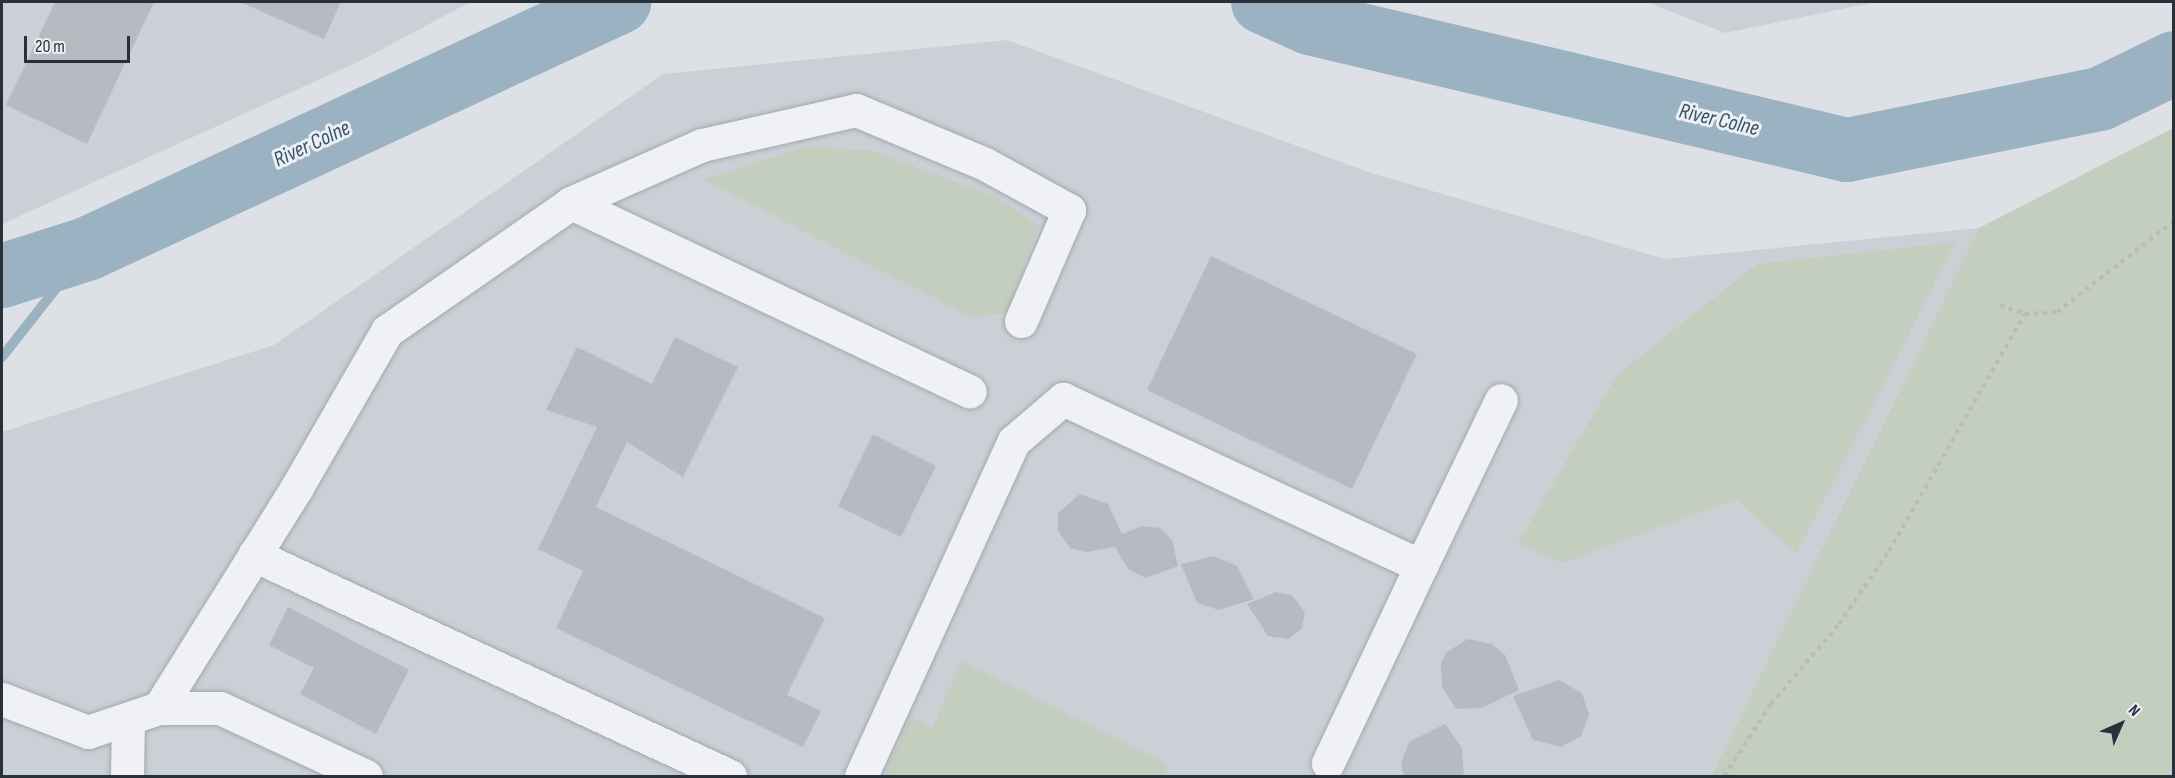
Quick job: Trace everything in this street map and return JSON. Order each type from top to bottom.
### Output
[{"type":"lane","points":[[159,708],[254,555],[387,331],[571,203],[702,144],[856,110],[985,164],[1069,210],[1021,321]]},
{"type":"lane","points":[[571,203],[970,392]]},
{"type":"lane","points":[[861,777],[1014,441],[1063,399],[1421,566]]},
{"type":"lane","points":[[1328,763],[1501,400]]},
{"type":"lane","points":[[254,555],[730,777]]},
{"type":"lane","points":[[2,699],[88,732],[159,708],[220,708],[366,777]]},
{"type":"lane","points":[[127,777],[128,719]]},
{"type":"path","points":[[2000,305],[2025,314],[2057,312],[2082,296],[2174,220]]},
{"type":"path","points":[[1724,777],[1771,704],[1839,624],[1889,551],[2025,314]]},
{"type":"shaded area","points":[[2,2],[470,2],[362,60],[2,224]]},
{"type":"shaded area","points":[[1647,2],[1876,2],[1725,33]]},
{"type":"shaded area","points":[[1007,40],[1371,173],[1665,259],[1979,228],[1711,776],[2,776],[2,432],[274,345],[663,74]]},
{"type":"green space","points":[[2173,128],[2173,776],[1711,776],[1979,228]]},
{"type":"green space","points":[[807,146],[873,151],[998,198],[1039,226],[1006,313],[972,317],[703,180]]},
{"type":"green space","points":[[1956,242],[1796,554],[1736,499],[1562,563],[1518,543],[1616,376],[1757,264]]},
{"type":"green space","points":[[962,661],[1168,765],[1163,776],[884,776],[911,717],[932,728]]},
{"type":"building","points":[[55,2],[154,2],[87,144],[6,105]]},
{"type":"building","points":[[240,2],[341,2],[324,39]]},
{"type":"building","points":[[1211,256],[1417,354],[1352,489],[1147,390]]},
{"type":"building","points":[[675,337],[738,367],[683,477],[627,442],[596,507],[825,618],[787,695],[821,711],[803,747],[556,628],[583,571],[538,549],[597,427],[546,410],[577,347],[652,384]]},
{"type":"building","points":[[873,434],[936,466],[901,537],[838,506]]},
{"type":"building","points":[[1080,494],[1108,504],[1122,534],[1142,526],[1160,528],[1172,540],[1178,566],[1146,578],[1128,569],[1115,547],[1087,552],[1070,548],[1058,531],[1058,513]]},
{"type":"building","points":[[1214,556],[1237,566],[1254,599],[1219,610],[1197,603],[1181,564]]},
{"type":"building","points":[[1276,592],[1292,595],[1305,612],[1302,628],[1289,639],[1268,636],[1247,604]]},
{"type":"building","points":[[288,607],[409,670],[376,734],[300,694],[314,668],[269,645]]},
{"type":"building","points":[[1468,639],[1492,644],[1505,655],[1519,690],[1482,708],[1456,709],[1442,687],[1441,663],[1447,652]]},
{"type":"building","points":[[1559,680],[1582,693],[1589,715],[1581,736],[1561,747],[1533,740],[1513,696]]},
{"type":"building","points":[[1445,724],[1462,748],[1464,777],[1404,777],[1401,763],[1409,742]]},
{"type":"waterway","name":"River Colne","points":[[2,276],[87,249],[619,2]]},
{"type":"waterway","name":"River Colne","points":[[1263,2],[1310,23],[1847,150],[2100,99],[2174,63]]},
{"type":"waterway","points":[[2,357],[87,249]]}]
